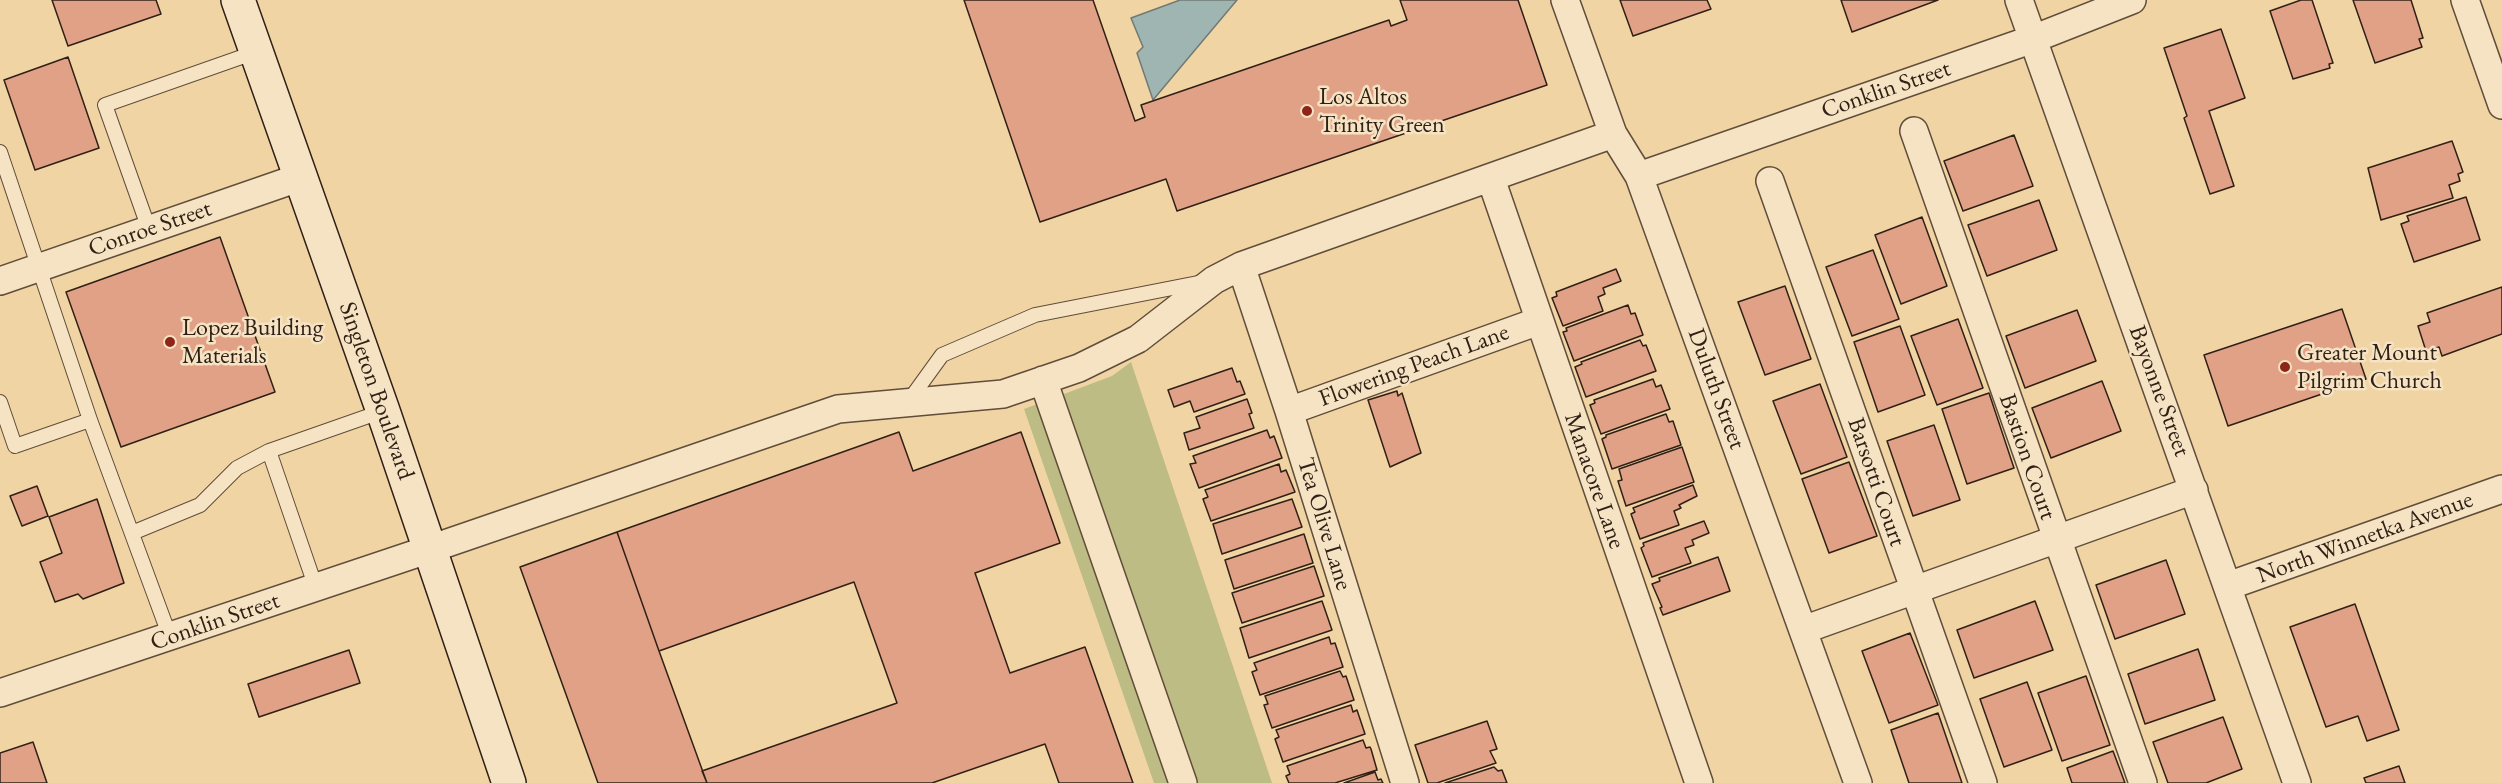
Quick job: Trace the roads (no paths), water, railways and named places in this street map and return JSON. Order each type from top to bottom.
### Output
[{"type":"main road","name":"Singleton Boulevard","points":[[238,0],[384,411],[509,783]]},
{"type":"street","name":"Duluth Street","points":[[1565,0],[1613,134],[1639,176],[1858,783]]},
{"type":"street","name":"Bayonne Street","points":[[2019,0],[2297,783]]},
{"type":"street","name":"Conklin Street","points":[[1639,176],[2033,39],[2132,0]]},
{"type":"street","points":[[2465,0],[2502,105]]},
{"type":"street","name":"Bastion Court","points":[[1914,131],[2056,541],[2143,783]]},
{"type":"street","name":"Conklin Street","points":[[0,693],[316,588],[838,409],[1003,394],[1079,368],[1138,339],[1214,280],[1241,266],[1613,134]]},
{"type":"street","name":"Conroe Street","points":[[0,281],[301,177]]},
{"type":"street","name":"Manacore Lane","points":[[1491,179],[1699,783]]},
{"type":"street","name":"Barsotti Court","points":[[1770,181],[1983,783]]},
{"type":"street","name":"Tea Olive Lane","points":[[1241,266],[1289,411],[1405,783]]},
{"type":"street","name":"Flowering Peach Lane","points":[[1289,411],[1539,321]]},
{"type":"street","points":[[1043,380],[1183,783]]},
{"type":"street","name":"North Winnetka Avenue","points":[[2228,586],[2502,489]]},
{"type":"street","points":[[1803,630],[2194,490]]},
{"type":"lane","points":[[149,230],[105,105],[257,51]]},
{"type":"lane","points":[[0,152],[90,420],[170,637]]},
{"type":"lane","points":[[908,402],[942,355],[1035,315],[1214,280]]},
{"type":"lane","points":[[0,402],[15,446],[90,420]]},
{"type":"lane","points":[[132,533],[200,505],[237,468],[269,452],[384,411]]},
{"type":"lane","points":[[269,452],[316,588]]},
{"type":"water","points":[[1180,0],[1237,0],[1153,100],[1137,53],[1143,47],[1131,18]]},
{"type":"place","name":"Los Altos Trinity Green","points":[[1307,111]]},
{"type":"place","name":"Lopez Building Materials","points":[[170,342]]},
{"type":"place","name":"Greater Mount Pilgrim Church","points":[[2285,367]]}]
